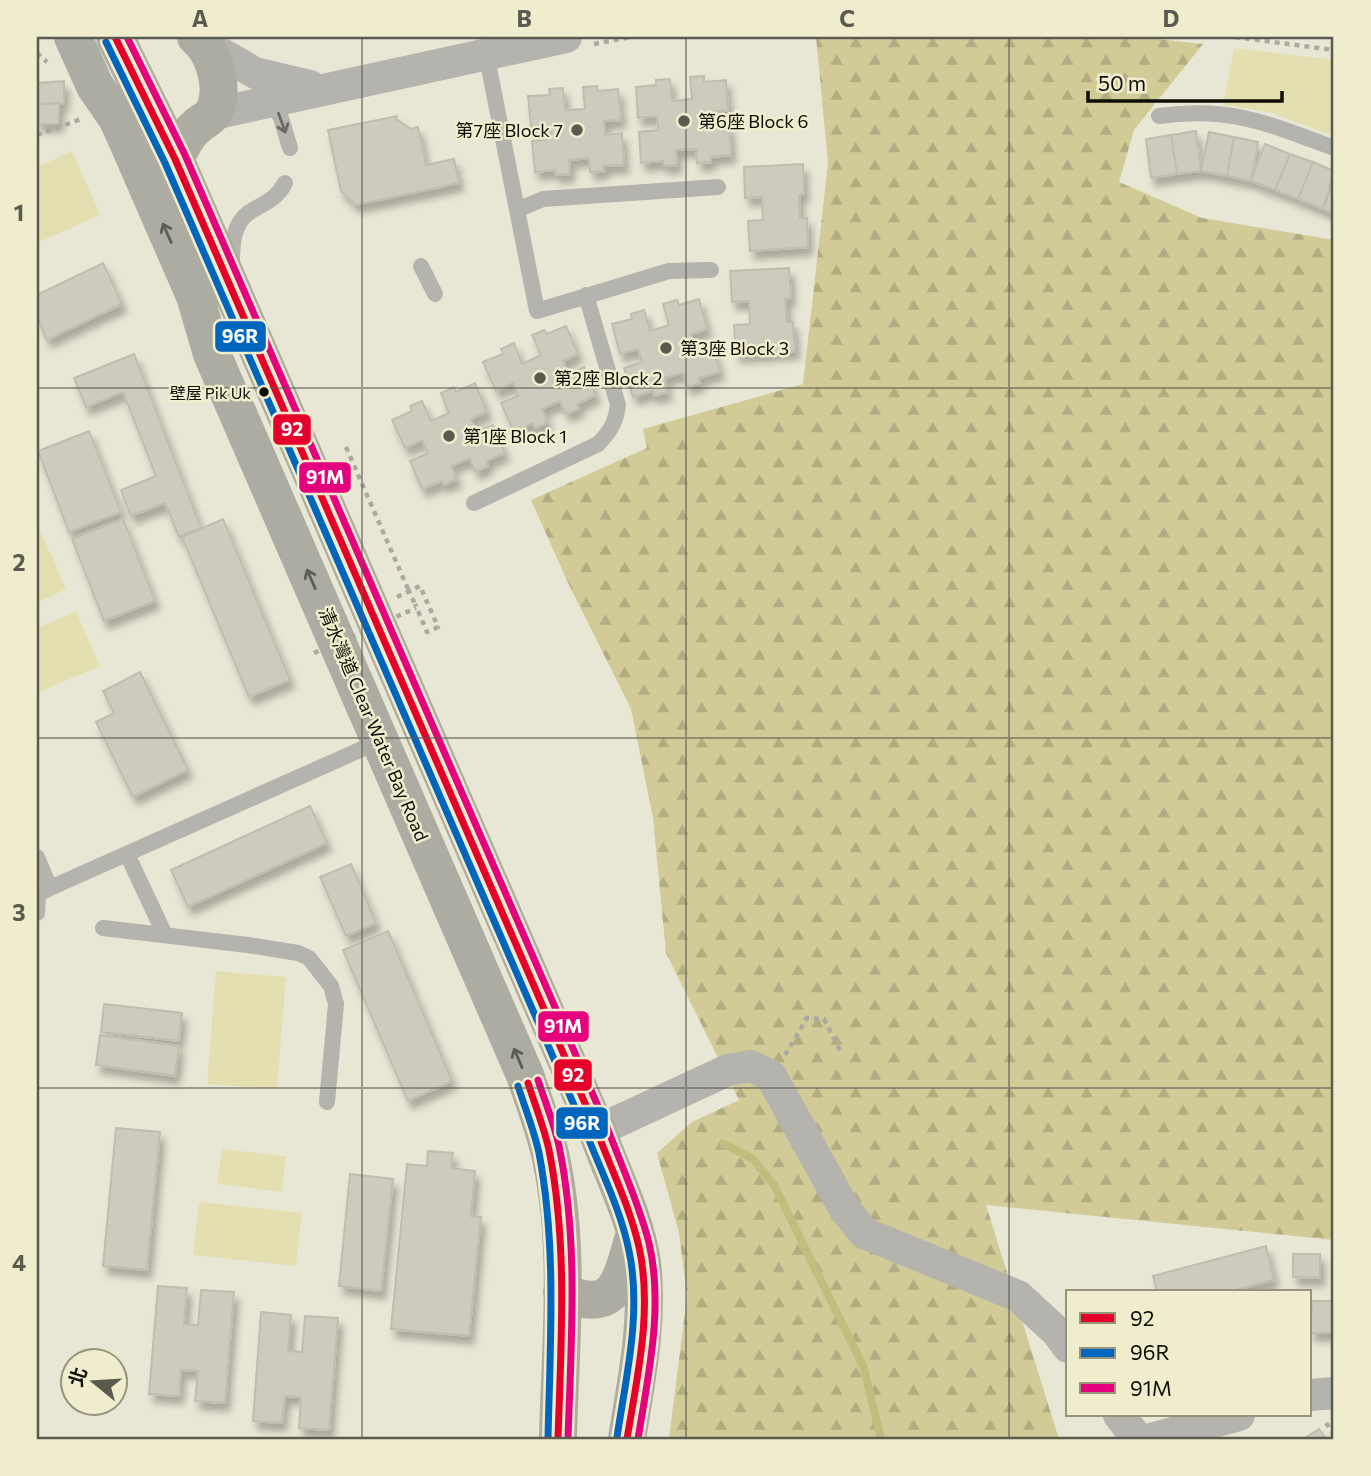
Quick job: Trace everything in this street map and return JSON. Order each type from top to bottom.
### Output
[{"type":"main road","name":"清水灣道 Clear Water Bay Road","points":[[74,37],[95,86],[117,118],[195,296],[212,354],[382,740],[525,1075],[545,1136],[559,1220],[562,1292],[558,1439]]},
{"type":"main road","points":[[117,118],[121,39]]},
{"type":"main road","points":[[121,39],[597,1131],[635,1235],[642,1262],[643,1339],[627,1439]]},
{"type":"main road","points":[[175,159],[194,128],[213,114],[217,79],[202,42]]},
{"type":"main road","points":[[562,1292],[580,1300],[606,1298],[619,1287],[635,1235]]},
{"type":"street","points":[[213,114],[322,87],[566,37]]},
{"type":"street","points":[[202,42],[241,67],[276,81],[322,87]]},
{"type":"street","points":[[597,1131],[739,1066],[751,1066],[771,1076],[844,1208],[864,1233],[1018,1296],[1057,1332],[1066,1344]]},
{"type":"street","points":[[1312,1395],[1334,1394]]},
{"type":"street","points":[[1120,1416],[1138,1439]]},
{"type":"street","points":[[1151,1439],[1235,1416]]},
{"type":"lane","points":[[486,53],[537,311],[669,271],[711,270]]},
{"type":"lane","points":[[241,67],[272,99],[290,148]]},
{"type":"lane","points":[[1160,116],[1220,112],[1250,117],[1334,148]]},
{"type":"lane","points":[[233,293],[232,244],[235,231],[250,210],[275,195],[285,183]]},
{"type":"lane","points":[[517,210],[543,198],[718,187]]},
{"type":"lane","points":[[421,266],[435,294]]},
{"type":"lane","points":[[474,503],[598,444],[609,433],[616,420],[618,405],[586,295]]},
{"type":"lane","points":[[37,913],[38,894],[382,740]]},
{"type":"lane","points":[[127,854],[165,935]]},
{"type":"lane","points":[[37,857],[50,888]]},
{"type":"lane","points":[[103,928],[298,953],[312,960],[331,986],[336,1004],[327,1102]]},
{"type":"path","points":[[1235,37],[1334,50]]},
{"type":"path","points":[[37,135],[81,119],[77,106]]},
{"type":"path","points":[[346,447],[416,608],[427,632],[438,627],[420,586],[393,599]]},
{"type":"path","points":[[314,653],[416,608]]},
{"type":"path","points":[[771,1076],[807,1018],[824,1018],[841,1052]]},
{"type":"path","points":[[1328,1424],[1334,1434]]},
{"type":"shaded area","points":[[1234,48],[1334,60],[1334,136],[1269,112],[1223,105]]},
{"type":"shaded area","points":[[72,151],[100,215],[37,243],[37,167]]},
{"type":"shaded area","points":[[37,523],[66,589],[37,603]]},
{"type":"shaded area","points":[[76,611],[100,666],[37,693],[37,628]]},
{"type":"shaded area","points":[[216,971],[286,977],[277,1089],[207,1084]]},
{"type":"shaded area","points":[[222,1149],[286,1156],[282,1192],[217,1184]]},
{"type":"shaded area","points":[[199,1202],[302,1213],[296,1266],[193,1255]]},
{"type":"green space","points":[[816,37],[1137,37],[1203,44],[1134,130],[1119,182],[1202,218],[1334,240],[1334,1240],[986,1205],[1059,1439],[669,1439],[687,1296],[679,1233],[657,1153],[692,1122],[739,1100],[666,953],[653,818],[631,709],[569,585],[531,500],[647,448],[643,429],[803,384],[828,163]]},
{"type":"building","name":"第6座 Block 6","points":[[704,76],[704,82],[726,80],[728,110],[711,112],[712,126],[729,124],[731,155],[710,157],[711,162],[697,163],[696,149],[676,150],[677,165],[663,166],[663,161],[641,163],[639,132],[658,130],[657,116],[638,118],[636,87],[656,85],[656,80],[670,79],[672,101],[692,99],[690,77]]},
{"type":"building","points":[[64,81],[64,103],[37,104],[37,83]]},
{"type":"building","name":"第7座 Block 7","points":[[597,86],[597,91],[618,89],[621,120],[604,121],[605,135],[622,133],[624,165],[603,166],[604,171],[590,172],[589,158],[569,160],[570,174],[556,175],[555,170],[535,172],[532,141],[551,139],[550,126],[531,127],[528,96],[550,95],[549,89],[563,88],[565,110],[585,109],[583,87]]},
{"type":"building","points":[[59,103],[59,124],[37,124],[37,104]]},
{"type":"building","points":[[397,116],[396,119],[411,129],[418,127],[426,165],[454,159],[459,183],[356,205],[341,191],[328,130]]},
{"type":"building","points":[[1196,131],[1201,171],[1177,174],[1171,135]]},
{"type":"building","points":[[1209,132],[1234,137],[1227,176],[1201,171]]},
{"type":"building","points":[[1171,135],[1177,174],[1151,178],[1146,139]]},
{"type":"building","points":[[1234,137],[1258,142],[1251,181],[1227,176]]},
{"type":"building","points":[[1265,144],[1290,154],[1275,190],[1251,181]]},
{"type":"building","points":[[1290,154],[1313,162],[1298,199],[1275,190]]},
{"type":"building","points":[[1313,162],[1334,171],[1323,209],[1298,199]]},
{"type":"building","points":[[803,164],[804,194],[799,195],[800,218],[807,218],[808,247],[750,251],[748,221],[763,220],[762,197],[745,198],[744,167]]},
{"type":"building","points":[[1334,180],[1334,214],[1323,209]]},
{"type":"building","points":[[103,263],[122,304],[47,340],[37,317],[37,295]]},
{"type":"building","points":[[789,268],[791,298],[785,299],[787,322],[793,322],[795,351],[736,355],[734,325],[750,324],[749,301],[732,302],[730,271]]},
{"type":"building","name":"第3座 Block 3","points":[[699,299],[707,329],[691,334],[694,347],[711,343],[720,372],[699,378],[700,383],[687,387],[683,373],[664,378],[668,392],[654,396],[653,391],[633,397],[624,368],[642,362],[638,349],[620,354],[612,324],[632,319],[631,314],[644,310],[650,331],[669,325],[663,304],[677,300],[679,305]]},
{"type":"building","name":"第2座 Block 2","points":[[566,326],[578,354],[563,361],[568,374],[584,367],[596,395],[577,404],[579,409],[566,414],[560,401],[542,409],[548,422],[535,428],[533,423],[514,432],[501,403],[518,396],[513,383],[496,391],[483,362],[503,354],[501,349],[514,343],[522,364],[541,355],[532,335],[544,330],[547,334]]},
{"type":"building","points":[[134,354],[201,528],[179,537],[165,503],[131,516],[121,490],[156,476],[123,392],[86,407],[74,378]]},
{"type":"building","name":"第1座 Block 1","points":[[475,383],[487,412],[471,419],[477,431],[493,425],[505,453],[486,461],[488,466],[475,472],[470,458],[451,466],[457,479],[444,485],[442,481],[422,489],[410,461],[428,453],[422,440],[405,448],[392,420],[412,411],[410,406],[422,401],[431,421],[449,413],[441,393],[454,387],[456,392]]},
{"type":"building","points":[[89,431],[121,512],[69,532],[38,451]]},
{"type":"building","points":[[123,519],[155,601],[104,621],[72,539]]},
{"type":"building","points":[[223,519],[290,680],[249,697],[182,537]]},
{"type":"building","points":[[140,672],[188,770],[133,797],[96,722],[114,713],[103,691]]},
{"type":"building","points":[[310,806],[327,843],[188,907],[171,870]]},
{"type":"building","points":[[351,864],[376,923],[346,936],[320,877]]},
{"type":"building","points":[[388,931],[452,1081],[408,1101],[343,950]]},
{"type":"building","points":[[104,1004],[182,1013],[179,1041],[101,1032]]},
{"type":"building","points":[[100,1035],[179,1046],[175,1076],[96,1065]]},
{"type":"building","points":[[116,1128],[160,1132],[147,1270],[103,1266]]},
{"type":"building","points":[[428,1151],[453,1153],[451,1168],[475,1171],[471,1216],[481,1217],[469,1336],[391,1329],[407,1164],[427,1166]]},
{"type":"building","points":[[350,1174],[393,1179],[381,1291],[339,1286]]},
{"type":"building","points":[[1266,1246],[1274,1280],[1235,1290],[1156,1290],[1153,1276]]},
{"type":"building","points":[[1293,1254],[1320,1254],[1320,1278],[1293,1277]]},
{"type":"building","points":[[158,1286],[187,1288],[184,1324],[198,1325],[201,1290],[234,1292],[225,1403],[195,1401],[198,1371],[181,1370],[179,1396],[149,1394]]},
{"type":"building","points":[[1312,1301],[1334,1301],[1334,1333],[1312,1333]]},
{"type":"building","points":[[261,1312],[291,1315],[288,1351],[302,1352],[305,1316],[338,1318],[329,1430],[299,1428],[301,1397],[285,1396],[282,1423],[253,1421]]},
{"type":"building","points":[[1319,1429],[1326,1439],[1303,1439]]},
{"type":"waterway","points":[[724,1144],[753,1159],[774,1185],[864,1368],[881,1439]]},
{"type":"transit line","name":"92","points":[[115,37],[175,159],[597,1131],[625,1203],[639,1247],[644,1295],[642,1343],[627,1439]]},
{"type":"transit line","name":"91M","points":[[127,37],[185,155],[607,1127],[635,1199],[649,1243],[655,1292],[653,1341],[638,1439]]},
{"type":"transit line","name":"96R","points":[[106,42],[165,163],[616,1207],[626,1236],[634,1297],[631,1344],[617,1437]]},
{"type":"transit line","name":"91M","points":[[538,1080],[559,1146],[569,1219],[572,1329],[568,1439]]},
{"type":"transit line","name":"92","points":[[528,1083],[549,1150],[559,1221],[562,1294],[558,1439]]},
{"type":"transit line","name":"96R","points":[[518,1086],[539,1153],[545,1188],[551,1296],[548,1439]]},
{"type":"place","name":"第6座 Block 6","points":[[684,121]]},
{"type":"place","name":"第7座 Block 7","points":[[577,130]]},
{"type":"place","name":"第3座 Block 3","points":[[666,348]]},
{"type":"place","name":"第2座 Block 2","points":[[540,378]]},
{"type":"place","name":"壁屋 Pik Uk","points":[[264,392]]},
{"type":"place","name":"第1座 Block 1","points":[[449,436]]}]
